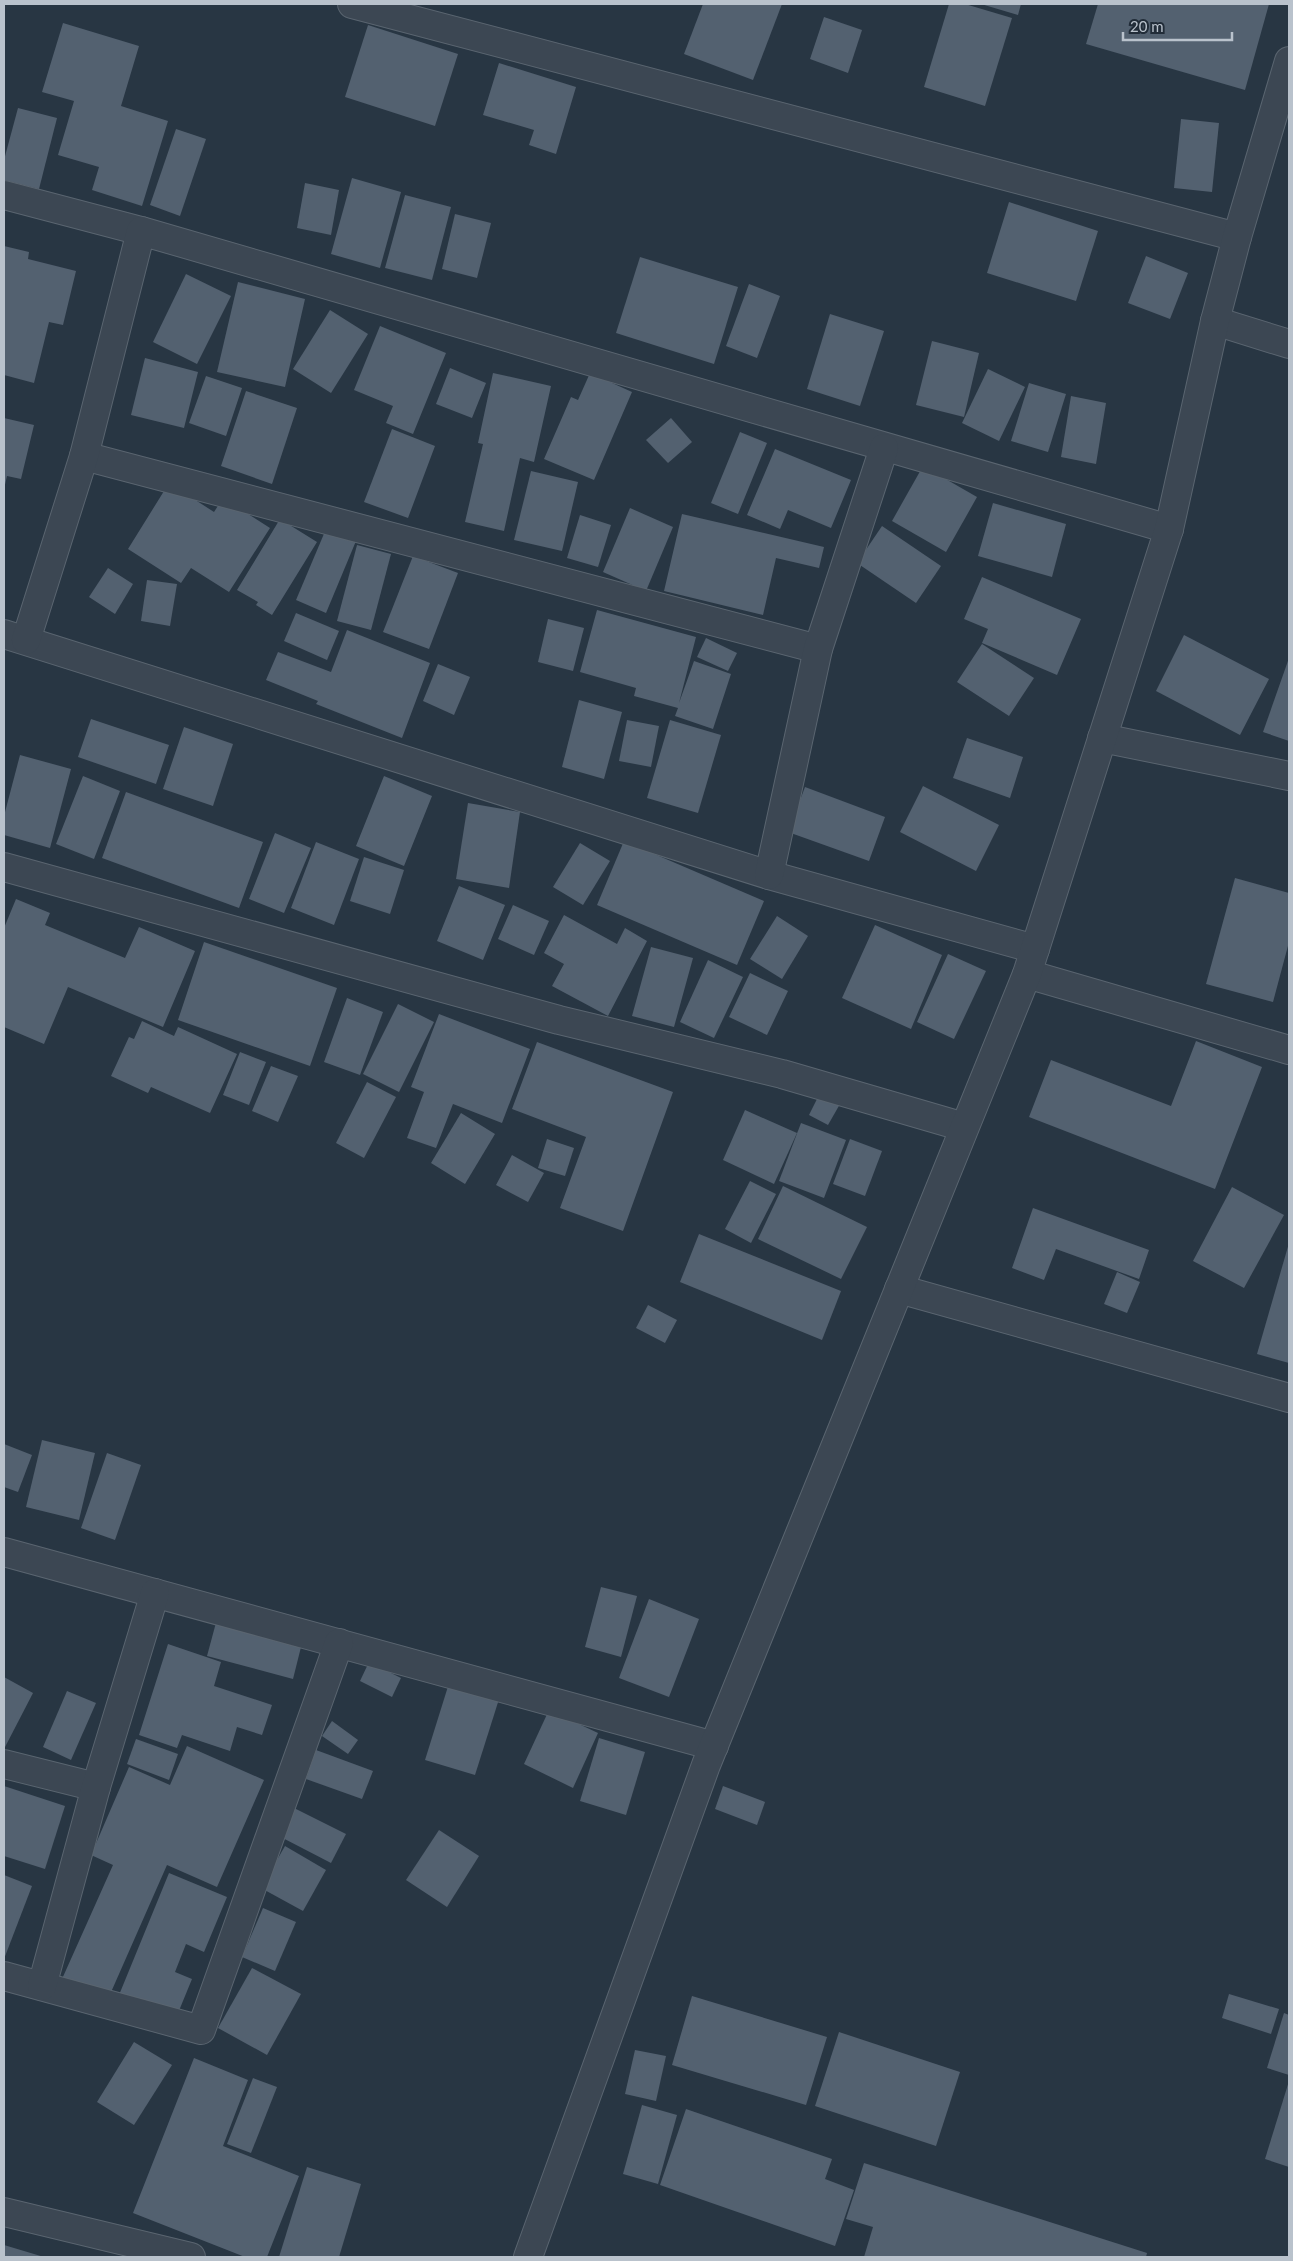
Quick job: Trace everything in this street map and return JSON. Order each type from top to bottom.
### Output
[{"type":"street","points":[[352,4],[1237,238]]},
{"type":"street","points":[[528,2257],[714,1746],[1031,961],[1168,529],[1215,321],[1237,238],[1289,61]]},
{"type":"street","points":[[4,195],[141,231],[1168,529]]},
{"type":"street","points":[[141,231],[84,456],[15,637],[769,875],[1287,1042]]},
{"type":"street","points":[[1215,321],[1289,344]]},
{"type":"street","points":[[769,875],[818,649],[884,448]]},
{"type":"street","points":[[84,456],[818,649]]},
{"type":"street","points":[[1102,738],[1289,776]]},
{"type":"street","points":[[4,867],[559,1020],[782,1074],[964,1127]]},
{"type":"street","points":[[899,1289],[1289,1398]]},
{"type":"street","points":[[4,1552],[714,1746]]},
{"type":"street","points":[[42,1986],[96,1787],[155,1593]]},
{"type":"street","points":[[4,1976],[201,2030],[339,1644]]},
{"type":"street","points":[[4,1764],[96,1787]]},
{"type":"street","points":[[4,2212],[191,2257]]},
{"type":"building","points":[[703,4],[782,4],[753,80],[684,54]]},
{"type":"building","points":[[949,4],[965,4],[1012,18],[985,106],[924,87]]},
{"type":"building","points":[[981,4],[1021,4],[1018,15]]},
{"type":"building","points":[[1098,4],[1269,4],[1245,90],[1086,44]]},
{"type":"building","points":[[824,17],[862,30],[848,73],[810,59]]},
{"type":"building","points":[[63,23],[139,46],[121,106],[168,121],[142,206],[92,190],[99,167],[58,155],[74,101],[42,92]]},
{"type":"building","points":[[368,25],[458,54],[435,126],[345,97]]},
{"type":"building","points":[[499,63],[576,87],[556,154],[529,145],[534,130],[483,115]]},
{"type":"building","points":[[18,108],[57,118],[39,189],[4,180],[4,160]]},
{"type":"building","points":[[1181,119],[1219,123],[1212,192],[1174,188]]},
{"type":"building","points":[[176,129],[206,139],[180,216],[150,205]]},
{"type":"building","points":[[352,178],[401,192],[380,268],[331,254]]},
{"type":"building","points":[[305,183],[339,190],[331,235],[297,228]]},
{"type":"building","points":[[405,195],[451,207],[432,280],[385,268]]},
{"type":"building","points":[[1009,202],[1098,231],[1076,301],[987,273]]},
{"type":"building","points":[[455,214],[491,223],[477,278],[442,269]]},
{"type":"building","points":[[4,246],[29,252],[28,259],[76,271],[63,325],[49,322],[34,383],[4,375]]},
{"type":"building","points":[[1146,256],[1188,273],[1170,319],[1128,303]]},
{"type":"building","points":[[640,257],[738,287],[714,364],[616,333]]},
{"type":"building","points":[[186,274],[231,296],[197,364],[153,342]]},
{"type":"building","points":[[238,282],[305,299],[285,387],[217,372]]},
{"type":"building","points":[[749,284],[780,296],[757,358],[726,346]]},
{"type":"building","points":[[330,310],[368,334],[331,393],[293,369]]},
{"type":"building","points":[[830,314],[884,331],[860,406],[807,389]]},
{"type":"building","points":[[380,326],[446,353],[413,434],[386,423],[393,406],[354,390]]},
{"type":"building","points":[[932,341],[979,353],[964,417],[916,405]]},
{"type":"building","points":[[145,358],[198,372],[184,428],[131,415]]},
{"type":"building","points":[[450,368],[486,383],[472,418],[436,404]]},
{"type":"building","points":[[988,369],[1025,387],[999,441],[962,423]]},
{"type":"building","points":[[493,373],[551,386],[534,462],[520,458],[504,531],[465,522],[483,444],[478,443]]},
{"type":"building","points":[[590,373],[632,392],[594,480],[544,459],[571,397],[578,400]]},
{"type":"building","points":[[206,376],[242,388],[226,436],[189,423]]},
{"type":"building","points":[[1029,383],[1066,394],[1048,452],[1011,441]]},
{"type":"building","points":[[246,391],[297,408],[272,484],[221,466]]},
{"type":"building","points":[[1071,396],[1106,403],[1096,464],[1061,457]]},
{"type":"building","points":[[4,418],[34,425],[21,479],[7,476],[4,489]]},
{"type":"building","points":[[671,418],[692,442],[668,463],[646,440]]},
{"type":"building","points":[[392,429],[435,446],[408,518],[364,502]]},
{"type":"building","points":[[740,432],[767,443],[738,514],[711,503]]},
{"type":"building","points":[[775,449],[851,480],[831,528],[788,510],[780,529],[747,515]]},
{"type":"building","points":[[923,466],[977,497],[946,552],[892,521]]},
{"type":"building","points":[[531,471],[578,482],[562,551],[514,540]]},
{"type":"building","points":[[169,483],[214,512],[223,498],[270,528],[229,592],[191,568],[181,583],[128,549]]},
{"type":"building","points":[[993,503],[1066,524],[1052,577],[978,556]]},
{"type":"building","points":[[630,508],[673,527],[646,591],[603,572]]},
{"type":"building","points":[[682,514],[824,547],[819,568],[776,558],[763,615],[664,591]]},
{"type":"building","points":[[580,515],[611,525],[598,567],[567,558]]},
{"type":"building","points":[[280,519],[317,542],[272,615],[256,605],[258,602],[237,590]]},
{"type":"building","points":[[882,526],[941,566],[916,603],[857,563]]},
{"type":"building","points":[[326,529],[356,541],[326,613],[296,600]]},
{"type":"building","points":[[357,545],[391,554],[371,630],[337,621]]},
{"type":"building","points":[[413,556],[458,573],[429,649],[383,632]]},
{"type":"building","points":[[108,568],[133,584],[115,614],[89,597]]},
{"type":"building","points":[[982,577],[1081,619],[1057,675],[982,643],[988,629],[964,619]]},
{"type":"building","points":[[147,580],[177,584],[170,626],[141,621]]},
{"type":"building","points":[[597,610],[696,637],[679,703],[694,661],[731,674],[713,729],[675,716],[678,708],[634,696],[636,688],[580,672]]},
{"type":"building","points":[[296,613],[339,631],[327,660],[284,641]]},
{"type":"building","points":[[548,619],[584,628],[573,671],[538,662]]},
{"type":"building","points":[[347,630],[430,663],[402,738],[316,704],[318,701],[266,680],[278,652],[331,672]]},
{"type":"building","points":[[1184,635],[1269,679],[1240,735],[1156,691]]},
{"type":"building","points":[[706,638],[737,653],[728,671],[697,657]]},
{"type":"building","points":[[982,644],[1034,678],[1009,716],[957,682]]},
{"type":"building","points":[[1289,658],[1289,741],[1263,732]]},
{"type":"building","points":[[438,664],[470,677],[454,715],[423,701]]},
{"type":"building","points":[[579,700],[622,712],[604,779],[562,767]]},
{"type":"building","points":[[91,719],[169,745],[156,784],[78,757]]},
{"type":"building","points":[[627,720],[659,726],[651,767],[619,761]]},
{"type":"building","points":[[670,720],[721,735],[698,813],[647,798]]},
{"type":"building","points":[[184,727],[233,744],[213,806],[163,789]]},
{"type":"building","points":[[967,738],[1023,757],[1010,798],[953,778]]},
{"type":"building","points":[[20,755],[71,769],[50,848],[4,835],[4,816]]},
{"type":"building","points":[[83,776],[120,791],[94,859],[56,844]]},
{"type":"building","points":[[384,776],[432,796],[404,866],[356,846]]},
{"type":"building","points":[[923,786],[999,825],[976,871],[900,832]]},
{"type":"building","points":[[805,787],[885,817],[869,861],[788,832]]},
{"type":"building","points":[[126,792],[263,842],[239,908],[102,858]]},
{"type":"building","points":[[468,803],[520,812],[509,888],[456,879]]},
{"type":"building","points":[[275,833],[311,848],[284,913],[249,899]]},
{"type":"building","points":[[624,841],[764,901],[737,965],[597,905]]},
{"type":"building","points":[[316,842],[359,859],[334,925],[291,908]]},
{"type":"building","points":[[580,843],[610,861],[583,905],[553,887]]},
{"type":"building","points":[[364,857],[404,870],[390,914],[350,901]]},
{"type":"building","points":[[1235,878],[1289,893],[1289,942],[1273,1002],[1206,984]]},
{"type":"building","points":[[459,886],[505,905],[483,960],[437,941]]},
{"type":"building","points":[[16,899],[50,913],[45,925],[125,958],[139,927],[195,951],[163,1027],[68,987],[44,1044],[4,1027],[4,928]]},
{"type":"building","points":[[513,905],[549,921],[534,955],[498,939]]},
{"type":"building","points":[[564,915],[617,944],[625,928],[647,941],[608,1016],[552,986],[564,964],[544,953]]},
{"type":"building","points":[[777,916],[808,936],[782,979],[750,959]]},
{"type":"building","points":[[875,925],[942,955],[911,1029],[842,998]]},
{"type":"building","points":[[204,942],[337,988],[310,1066],[178,1020]]},
{"type":"building","points":[[651,947],[693,958],[674,1027],[632,1016]]},
{"type":"building","points":[[948,954],[986,971],[954,1039],[917,1022]]},
{"type":"building","points":[[708,960],[743,977],[714,1038],[680,1022]]},
{"type":"building","points":[[750,973],[788,991],[767,1035],[729,1017]]},
{"type":"building","points":[[347,998],[383,1012],[360,1075],[324,1062]]},
{"type":"building","points":[[398,1004],[434,1022],[399,1092],[363,1074]]},
{"type":"building","points":[[439,1014],[530,1049],[502,1123],[453,1104],[436,1148],[407,1138],[424,1092],[411,1087]]},
{"type":"building","points":[[142,1021],[174,1036],[178,1027],[237,1054],[210,1113],[151,1087],[148,1093],[111,1076],[129,1037],[134,1039]]},
{"type":"building","points":[[1196,1041],[1262,1067],[1215,1189],[1029,1117],[1051,1060],[1171,1106]]},
{"type":"building","points":[[537,1042],[673,1092],[623,1231],[560,1208],[586,1137],[512,1109]]},
{"type":"building","points":[[240,1052],[266,1062],[249,1105],[223,1095]]},
{"type":"building","points":[[271,1066],[298,1076],[278,1122],[252,1111]]},
{"type":"building","points":[[367,1082],[396,1097],[364,1158],[336,1143]]},
{"type":"building","points":[[820,1093],[840,1104],[828,1125],[809,1115]]},
{"type":"building","points":[[745,1110],[797,1133],[774,1184],[723,1160]]},
{"type":"building","points":[[461,1113],[495,1134],[465,1184],[431,1163]]},
{"type":"building","points":[[801,1123],[846,1140],[824,1198],[779,1181]]},
{"type":"building","points":[[547,1139],[574,1148],[565,1176],[538,1168]]},
{"type":"building","points":[[850,1139],[882,1151],[865,1196],[833,1184]]},
{"type":"building","points":[[512,1155],[544,1173],[528,1202],[496,1185]]},
{"type":"building","points":[[750,1181],[776,1194],[751,1243],[725,1229]]},
{"type":"building","points":[[783,1186],[867,1227],[841,1279],[758,1239]]},
{"type":"building","points":[[1232,1187],[1284,1215],[1244,1288],[1193,1261]]},
{"type":"building","points":[[1033,1208],[1149,1250],[1139,1279],[1056,1249],[1044,1280],[1012,1268]]},
{"type":"building","points":[[699,1234],[841,1291],[822,1340],[680,1282]]},
{"type":"building","points":[[1289,1243],[1289,1363],[1257,1354]]},
{"type":"building","points":[[1117,1272],[1140,1282],[1127,1313],[1104,1304]]},
{"type":"building","points":[[648,1305],[677,1320],[665,1343],[636,1328]]},
{"type":"building","points":[[42,1440],[95,1453],[79,1520],[26,1507]]},
{"type":"building","points":[[4,1444],[32,1455],[18,1492],[4,1487]]},
{"type":"building","points":[[107,1453],[141,1465],[115,1540],[81,1528]]},
{"type":"building","points":[[601,1587],[637,1596],[621,1657],[585,1647]]},
{"type":"building","points":[[649,1599],[699,1619],[669,1697],[619,1678]]},
{"type":"building","points":[[217,1619],[302,1643],[293,1679],[207,1656]]},
{"type":"building","points":[[168,1644],[221,1662],[214,1686],[272,1705],[262,1735],[237,1727],[230,1751],[182,1735],[177,1748],[139,1735]]},
{"type":"building","points":[[369,1662],[401,1678],[392,1697],[360,1681]]},
{"type":"building","points":[[4,1677],[33,1693],[4,1749]]},
{"type":"building","points":[[450,1680],[500,1696],[475,1775],[425,1760]]},
{"type":"building","points":[[67,1691],[96,1703],[71,1760],[43,1747]]},
{"type":"building","points":[[549,1710],[598,1733],[573,1788],[524,1764]]},
{"type":"building","points":[[332,1721],[358,1740],[348,1754],[322,1736]]},
{"type":"building","points":[[599,1738],[645,1752],[626,1815],[580,1801]]},
{"type":"building","points":[[136,1739],[178,1754],[169,1780],[127,1764]]},
{"type":"building","points":[[187,1746],[264,1780],[217,1887],[167,1865],[108,1999],[62,1979],[113,1865],[91,1855],[129,1767],[170,1785]]},
{"type":"building","points":[[316,1750],[373,1771],[362,1799],[306,1779]]},
{"type":"building","points":[[4,1786],[65,1806],[45,1869],[4,1856]]},
{"type":"building","points":[[723,1786],[765,1802],[757,1825],[715,1809]]},
{"type":"building","points":[[290,1806],[346,1834],[331,1863],[275,1834]]},
{"type":"building","points":[[439,1830],[479,1856],[447,1907],[406,1880]]},
{"type":"building","points":[[285,1846],[326,1870],[303,1911],[261,1888]]},
{"type":"building","points":[[169,1873],[227,1897],[204,1952],[186,1944],[175,1972],[192,1979],[176,2018],[119,1995]]},
{"type":"building","points":[[4,1875],[32,1886],[4,1959]]},
{"type":"building","points":[[263,1908],[296,1922],[275,1971],[242,1957]]},
{"type":"building","points":[[252,1968],[301,1994],[267,2055],[218,2028]]},
{"type":"building","points":[[1229,1994],[1279,2009],[1271,2034],[1222,2018]]},
{"type":"building","points":[[692,1996],[827,2037],[806,2105],[672,2065]]},
{"type":"building","points":[[1284,2013],[1289,2015],[1289,2075],[1267,2068]]},
{"type":"building","points":[[839,2032],[960,2072],[936,2146],[815,2106]]},
{"type":"building","points":[[134,2042],[172,2065],[134,2125],[97,2102]]},
{"type":"building","points":[[635,2050],[666,2056],[656,2101],[625,2094]]},
{"type":"building","points":[[194,2058],[248,2080],[223,2146],[299,2176],[267,2257],[245,2257],[133,2213]]},
{"type":"building","points":[[253,2078],[277,2087],[251,2153],[227,2144]]},
{"type":"building","points":[[1289,2081],[1289,2167],[1265,2159]]},
{"type":"building","points":[[642,2105],[677,2115],[658,2184],[623,2174]]},
{"type":"building","points":[[686,2109],[832,2159],[825,2179],[854,2190],[835,2246],[660,2185]]},
{"type":"building","points":[[864,2163],[1147,2253],[1146,2257],[864,2257],[873,2227],[846,2219]]},
{"type":"building","points":[[307,2167],[361,2184],[339,2257],[279,2257]]},
{"type":"building","points":[[4,2245],[44,2257],[4,2257]]}]
